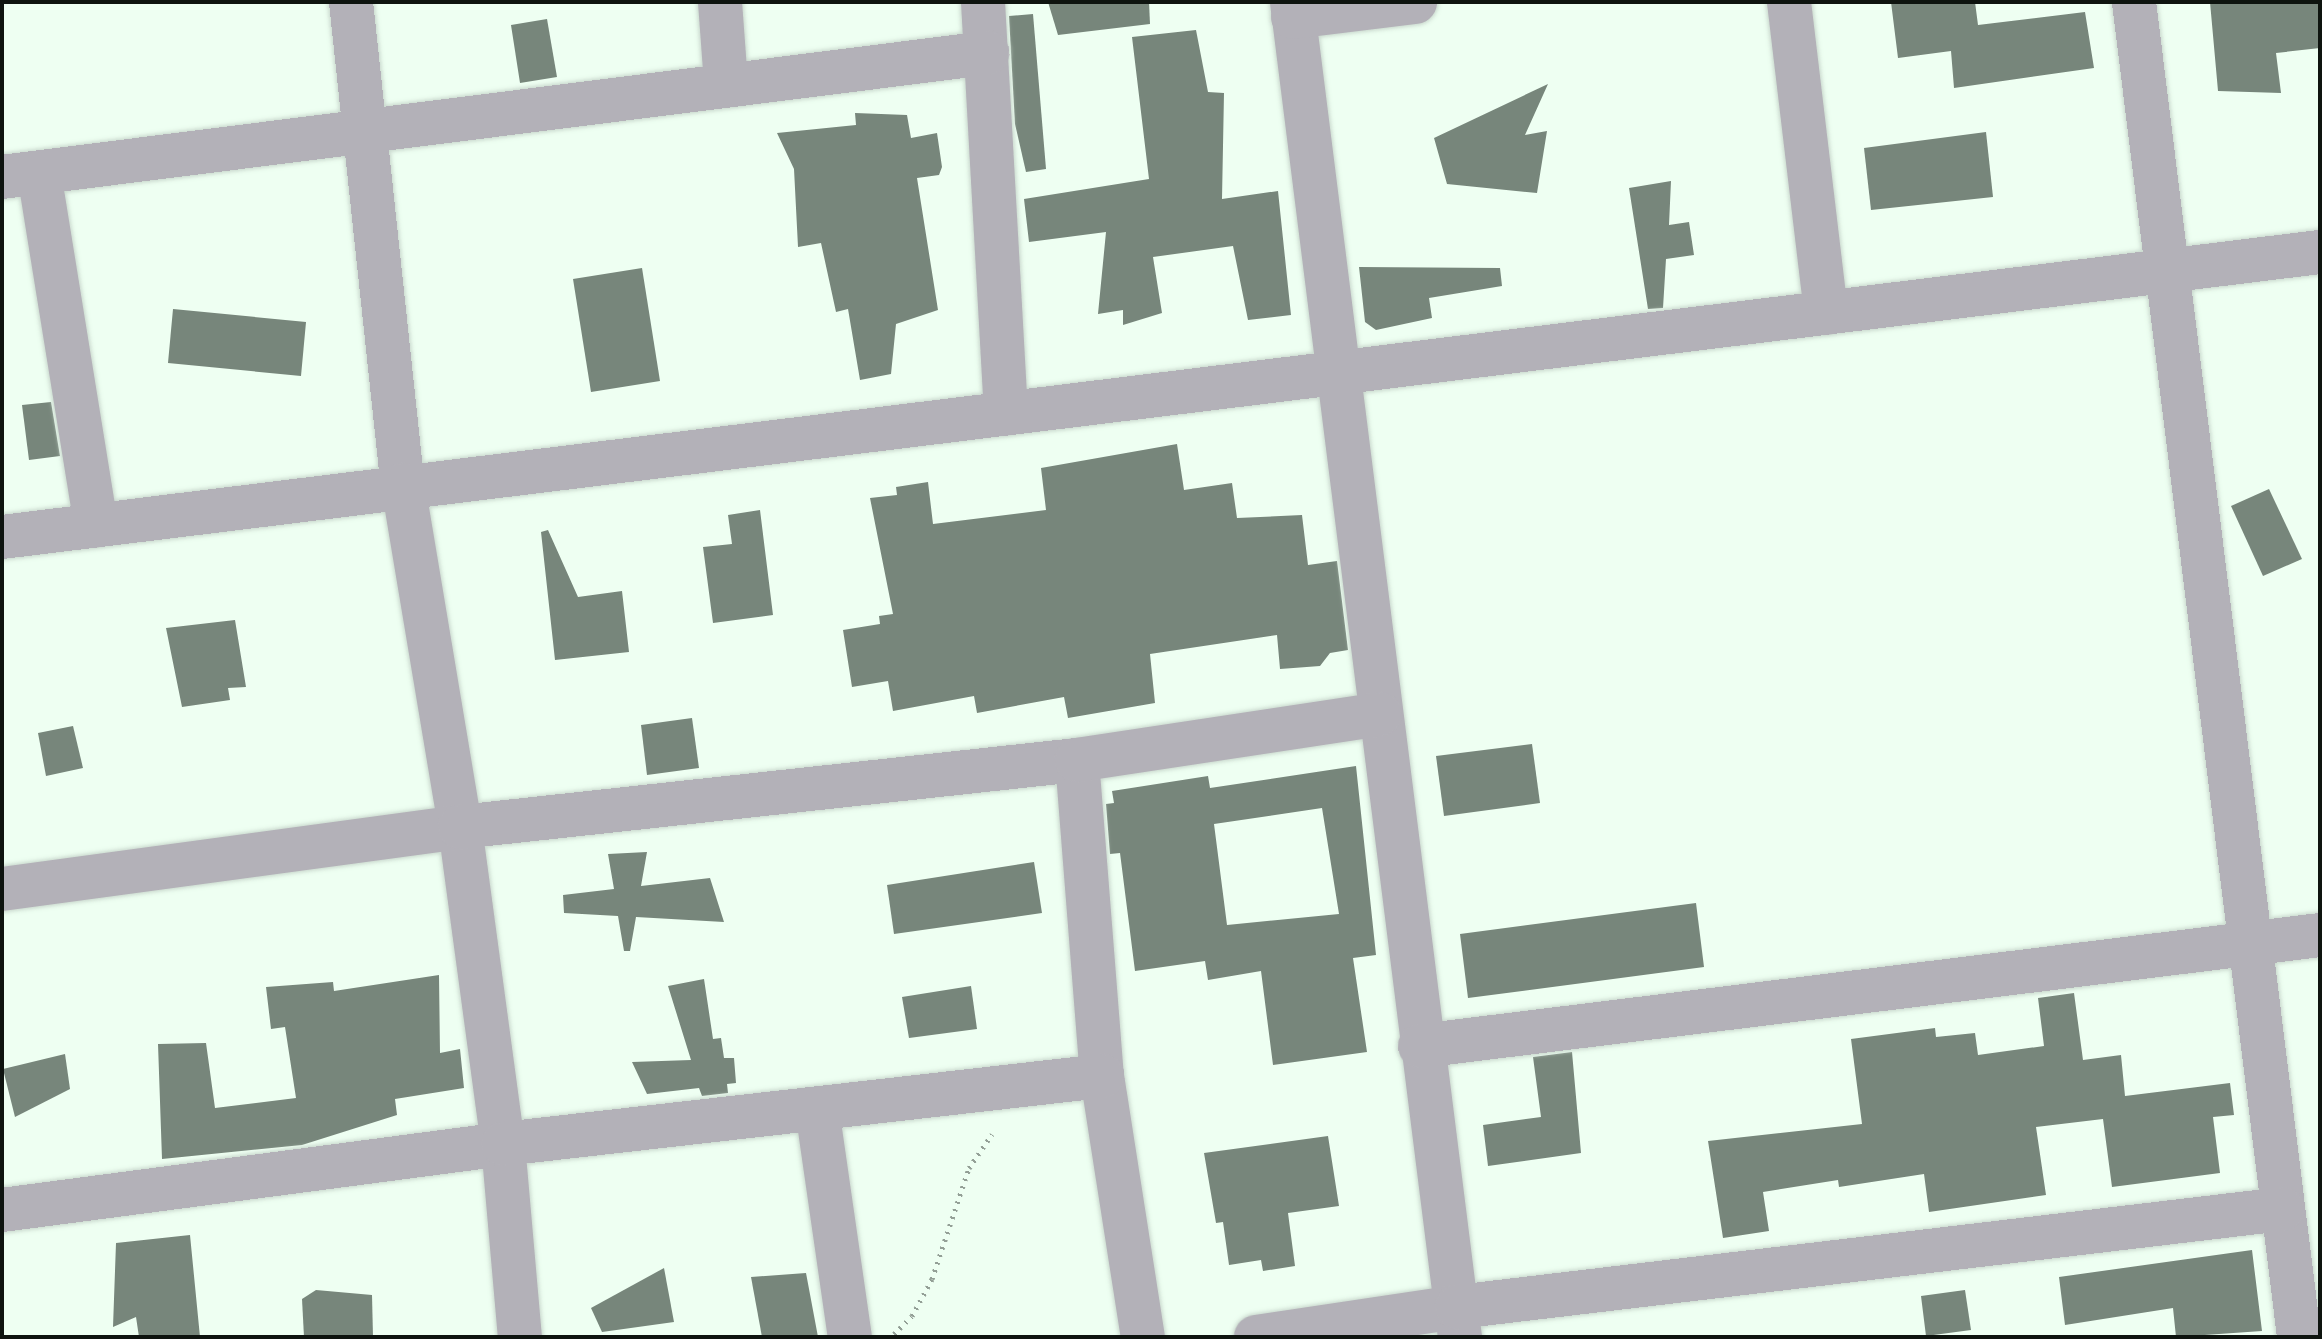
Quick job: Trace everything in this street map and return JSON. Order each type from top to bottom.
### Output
[{"type":"street","points":[[351,2],[403,485],[460,827],[503,1144],[520,1337]]},
{"type":"street","points":[[720,2],[726,83]]},
{"type":"street","points":[[983,2],[1006,413]]},
{"type":"street","points":[[1415,2],[1292,10],[1420,1046],[1458,1322]]},
{"type":"street","points":[[1789,2],[1826,313]]},
{"type":"street","points":[[2134,2],[2253,943],[2299,1337]]},
{"type":"street","points":[[96,525],[20,175],[366,134],[726,83],[987,53]]},
{"type":"street","points":[[2,537],[403,485],[2320,252]]},
{"type":"street","points":[[2,889],[460,827],[1077,760],[1380,714]]},
{"type":"street","points":[[1077,760],[1102,1076],[1143,1337]]},
{"type":"street","points":[[1420,1046],[2320,935]]},
{"type":"street","points":[[2,1210],[503,1144],[1102,1076]]},
{"type":"street","points":[[817,1109],[850,1337]]},
{"type":"street","points":[[1256,1337],[1458,1322],[2282,1209]]},
{"type":"path","points":[[890,1337],[912,1316],[932,1279],[969,1168],[1001,1123]]},
{"type":"building","points":[[1048,2],[1149,2],[1150,24],[1058,35]]},
{"type":"building","points":[[1891,2],[1975,2],[1978,25],[2085,12],[2094,68],[1954,88],[1951,51],[1898,58]]},
{"type":"building","points":[[2210,2],[2320,2],[2320,48],[2276,53],[2281,93],[2218,91]]},
{"type":"building","points":[[1033,14],[1046,169],[1026,172],[1015,124],[1009,16]]},
{"type":"building","points":[[547,19],[557,77],[520,83],[511,25]]},
{"type":"building","points":[[1196,30],[1208,92],[1224,93],[1222,199],[1278,191],[1291,315],[1248,320],[1233,246],[1153,257],[1162,313],[1123,325],[1123,310],[1098,314],[1106,232],[1029,242],[1024,199],[1149,179],[1132,37]]},
{"type":"building","points":[[1548,84],[1525,135],[1547,131],[1537,193],[1447,184],[1434,138]]},
{"type":"building","points":[[855,113],[907,115],[911,138],[937,133],[942,167],[939,175],[917,178],[938,310],[896,324],[891,374],[860,380],[848,309],[836,312],[821,243],[798,247],[794,169],[777,133],[856,125]]},
{"type":"building","points":[[1986,132],[1993,197],[1871,210],[1864,148]]},
{"type":"building","points":[[1671,181],[1669,225],[1689,222],[1694,255],[1666,259],[1663,308],[1648,309],[1629,188]]},
{"type":"building","points":[[1359,267],[1500,268],[1502,286],[1429,298],[1432,318],[1376,330],[1365,322]]},
{"type":"building","points":[[642,268],[660,381],[591,392],[573,279]]},
{"type":"building","points":[[173,309],[306,322],[301,376],[168,363]]},
{"type":"building","points":[[51,402],[60,456],[29,460],[22,405]]},
{"type":"building","points":[[1177,444],[1184,490],[1232,483],[1237,518],[1302,515],[1308,565],[1337,561],[1348,650],[1330,653],[1320,666],[1280,669],[1277,635],[1150,654],[1155,703],[1068,718],[1064,697],[977,713],[974,696],[893,711],[888,681],[852,687],[843,630],[880,624],[879,616],[893,614],[870,498],[897,495],[896,487],[928,482],[933,524],[1046,510],[1041,468]]},
{"type":"building","points":[[2269,489],[2302,559],[2263,576],[2231,506]]},
{"type":"building","points":[[760,510],[773,615],[713,623],[703,547],[732,544],[728,515]]},
{"type":"building","points":[[548,530],[578,597],[622,591],[629,652],[555,660],[541,532]]},
{"type":"building","points":[[235,620],[246,687],[228,688],[230,700],[182,707],[166,628]]},
{"type":"building","points":[[692,718],[699,768],[647,775],[641,725]]},
{"type":"building","points":[[73,726],[83,768],[46,776],[38,733]]},
{"type":"building","points":[[1532,744],[1540,803],[1444,816],[1436,756]]},
{"type":"building","points":[[1356,766],[1376,955],[1353,958],[1367,1052],[1273,1065],[1261,971],[1208,980],[1205,961],[1135,971],[1120,853],[1110,854],[1106,804],[1114,803],[1112,791],[1208,776],[1210,788]],"holes":[[[1322,808],[1339,914],[1227,925],[1214,824]]]},
{"type":"building","points":[[647,852],[641,886],[710,878],[724,922],[636,917],[630,951],[624,951],[618,916],[564,913],[563,895],[614,889],[608,854]]},
{"type":"building","points":[[1034,862],[1042,913],[894,934],[887,885]]},
{"type":"building","points":[[1696,903],[1704,967],[1468,998],[1460,934]]},
{"type":"building","points":[[439,975],[440,1053],[460,1049],[464,1088],[395,1099],[397,1115],[302,1145],[162,1159],[158,1044],[206,1043],[215,1108],[296,1098],[285,1027],[271,1029],[266,987],[333,982],[334,991]]},
{"type":"building","points":[[704,979],[713,1039],[721,1038],[724,1058],[734,1058],[736,1083],[727,1084],[728,1093],[702,1096],[699,1088],[647,1094],[632,1062],[691,1060],[668,986]]},
{"type":"building","points":[[971,986],[977,1029],[909,1038],[902,997]]},
{"type":"building","points":[[2074,993],[2083,1060],[2121,1055],[2125,1096],[2230,1083],[2234,1115],[2213,1117],[2220,1173],[2112,1187],[2103,1119],[2036,1127],[2046,1195],[1929,1212],[1924,1174],[1839,1187],[1838,1180],[1763,1192],[1769,1231],[1723,1238],[1708,1141],[1862,1124],[1851,1039],[1935,1028],[1936,1037],[1975,1033],[1978,1055],[2044,1046],[2038,998]]},
{"type":"building","points":[[1572,1052],[1581,1153],[1488,1166],[1483,1125],[1541,1117],[1533,1057]]},
{"type":"building","points":[[65,1054],[70,1089],[15,1117],[3,1069]]},
{"type":"building","points":[[1328,1136],[1339,1206],[1288,1213],[1295,1266],[1263,1271],[1261,1260],[1229,1265],[1223,1222],[1216,1223],[1204,1153]]},
{"type":"building","points":[[190,1235],[200,1337],[139,1337],[136,1317],[113,1327],[116,1243]]},
{"type":"building","points":[[2252,1250],[2262,1331],[2176,1337],[2173,1308],[2065,1325],[2059,1277]]},
{"type":"building","points":[[664,1268],[674,1322],[602,1332],[591,1308]]},
{"type":"building","points":[[806,1273],[818,1337],[762,1337],[751,1277]]},
{"type":"building","points":[[316,1290],[372,1295],[373,1337],[304,1337],[302,1299]]},
{"type":"building","points":[[1965,1290],[1971,1330],[1926,1336],[1921,1296]]}]
